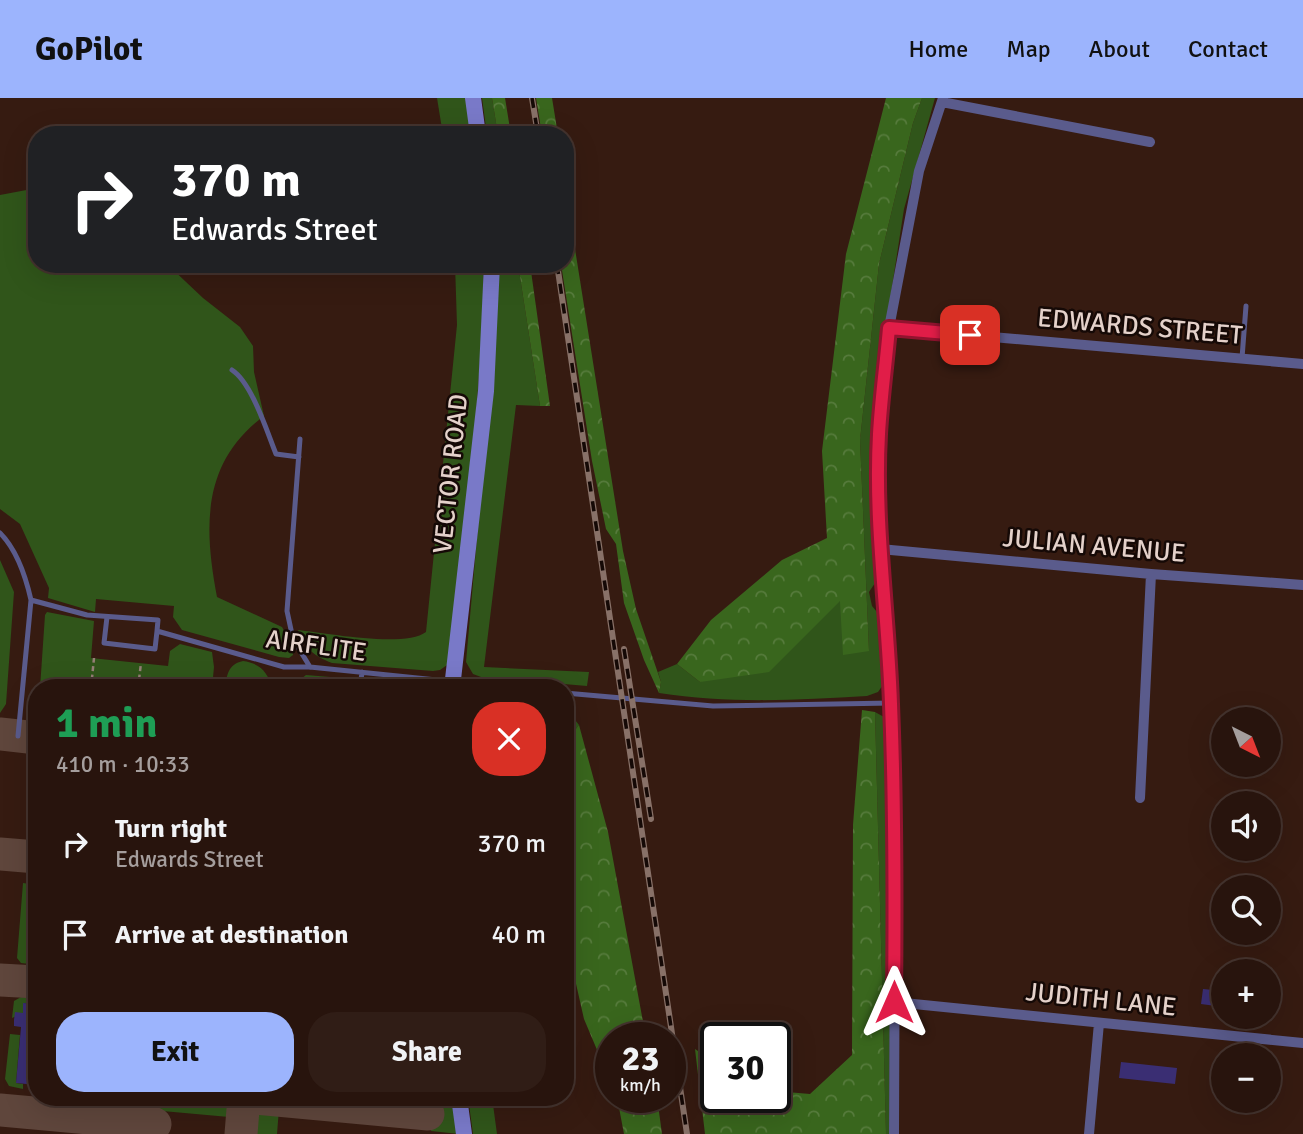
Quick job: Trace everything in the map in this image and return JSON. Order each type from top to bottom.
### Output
[{"type":"street","points":[[473,98],[477,126]]},
{"type":"street","points":[[894,1134],[895,872],[891,703],[880,549],[879,435],[889,328],[919,171],[943,100],[1150,142]]},
{"type":"street","name":"VECTOR ROAD","points":[[454,679],[486,391],[492,273]]},
{"type":"street","name":"EDWARDS STREET","points":[[889,328],[1303,365]]},
{"type":"street","name":"JULIAN AVENUE","points":[[880,549],[1303,585]]},
{"type":"street","points":[[1140,798],[1152,574]]},
{"type":"street","name":"JUDITH LANE","points":[[894,1002],[1303,1043]]},
{"type":"street","points":[[1090,1134],[1100,1023]]},
{"type":"street","points":[[460,1106],[464,1134]]},
{"type":"lane","points":[[1242,358],[1246,306]]},
{"type":"lane","points":[[232,370],[239,374],[248,390],[276,454],[299,457]]},
{"type":"lane","points":[[300,439],[287,611],[293,639],[310,667]]},
{"type":"lane","points":[[0,533],[11,547],[28,584],[31,600],[18,736]]},
{"type":"lane","name":"AIRFLITE","points":[[31,600],[87,615],[158,620],[157,631],[284,667],[310,667],[411,679]]},
{"type":"lane","points":[[107,617],[104,643],[155,649],[157,631]]},
{"type":"lane","points":[[361,679],[362,672]]},
{"type":"lane","points":[[574,694],[713,706],[891,703]]},
{"type":"path","points":[[92,679],[94,658]]},
{"type":"path","points":[[139,679],[141,663]]},
{"type":"green space","points":[[437,98],[469,98],[473,126],[442,126]]},
{"type":"green space","points":[[482,98],[492,98],[497,126],[486,126]]},
{"type":"green space","points":[[492,98],[505,98],[510,126],[497,126]]},
{"type":"green space","points":[[536,98],[552,98],[557,126],[541,126]]},
{"type":"green space","points":[[886,98],[922,98],[913,123],[879,264],[860,440],[869,651],[843,655],[840,601],[769,672],[700,682],[677,664],[711,620],[782,560],[827,538],[822,451],[846,254]]},
{"type":"green space","points":[[922,98],[935,98],[904,209],[883,345],[875,499],[877,580],[869,592],[872,606],[882,618],[885,682],[878,692],[867,696],[815,699],[711,699],[659,693],[661,682],[658,672],[677,664],[700,682],[841,600],[869,651],[860,440],[879,264],[913,123]]},
{"type":"green space","points":[[28,190],[28,273],[177,273],[240,327],[253,346],[254,372],[264,416],[243,434],[228,454],[218,476],[212,498],[210,546],[217,597],[282,627],[293,646],[293,655],[289,658],[182,630],[173,617],[174,606],[96,599],[95,612],[48,598],[49,588],[20,524],[0,509],[0,195]]},
{"type":"green space","points":[[574,243],[623,551],[636,609],[661,682],[659,693],[624,603],[616,544],[606,529],[592,461],[562,273],[574,273]]},
{"type":"green space","points":[[455,273],[484,273],[476,414],[450,663],[433,671],[332,663],[311,651],[298,630],[383,639],[416,637],[426,632],[457,325]]},
{"type":"green space","points":[[497,273],[519,273],[540,406],[516,405],[484,667],[589,672],[587,686],[574,685],[574,679],[505,679],[473,674],[466,662]]},
{"type":"green space","points":[[519,273],[531,273],[550,406],[540,406]]},
{"type":"green space","points":[[0,560],[14,592],[6,704],[0,713]]},
{"type":"green space","points":[[47,612],[94,621],[91,658],[168,666],[170,651],[180,644],[212,652],[213,679],[41,679]]},
{"type":"green space","points":[[238,662],[254,664],[262,669],[269,679],[227,679],[231,667]]},
{"type":"green space","points":[[306,675],[355,679],[301,679]]},
{"type":"green space","points":[[862,710],[875,712],[886,1134],[705,1134],[703,1113],[791,1113],[791,1092],[810,1094],[852,1055],[853,825]]},
{"type":"green space","points":[[875,712],[884,717],[888,735],[891,888],[889,1134],[886,1134]]},
{"type":"green space","points":[[574,719],[579,725],[574,730]]},
{"type":"green space","points":[[579,725],[608,832],[643,1022],[595,1022],[595,1045],[584,1019],[574,975],[574,730]]},
{"type":"green space","points":[[23,883],[28,884],[28,964],[21,963],[17,958]]},
{"type":"green space","points":[[21,997],[28,997],[28,1003],[24,1003],[23,1013],[12,1018],[14,1001]]},
{"type":"green space","points":[[10,1034],[20,1035],[16,1083],[23,1084],[23,1089],[9,1086],[5,1079]]},
{"type":"green space","points":[[695,1049],[700,1052],[700,1092]]},
{"type":"green space","points":[[235,1106],[234,1114],[229,1117],[129,1108]]},
{"type":"green space","points":[[433,1106],[455,1106],[459,1134],[431,1131]]},
{"type":"green space","points":[[469,1106],[493,1106],[497,1134],[473,1134]]},
{"type":"green space","points":[[259,1107],[279,1109],[277,1134],[252,1134],[254,1111]]},
{"type":"green space","points":[[620,1113],[659,1113],[662,1134],[624,1134]]},
{"type":"building","points":[[1203,989],[1211,990],[1211,1005],[1201,1004]]},
{"type":"building","points":[[23,1003],[28,1003],[28,1084],[16,1083],[21,1027],[14,1026],[14,1020],[15,1012],[23,1013]]},
{"type":"building","points":[[1121,1062],[1177,1068],[1175,1084],[1119,1078]]},
{"type":"taxiway","points":[[0,734],[28,737]]},
{"type":"taxiway","points":[[0,854],[28,856]]},
{"type":"taxiway","points":[[0,980],[28,982]]},
{"type":"taxiway","points":[[241,1134],[243,1106]]},
{"type":"taxiway","points":[[341,1106],[428,1114]]},
{"type":"taxiway","points":[[0,1110],[155,1124]]},
{"type":"railway","points":[[532,98],[537,126]]},
{"type":"railway","points":[[558,273],[687,1134]]},
{"type":"railway","points":[[624,649],[651,819]]},
{"type":"route","points":[[894,1002],[895,872],[891,703],[880,549],[879,457],[889,328],[970,335]]}]
